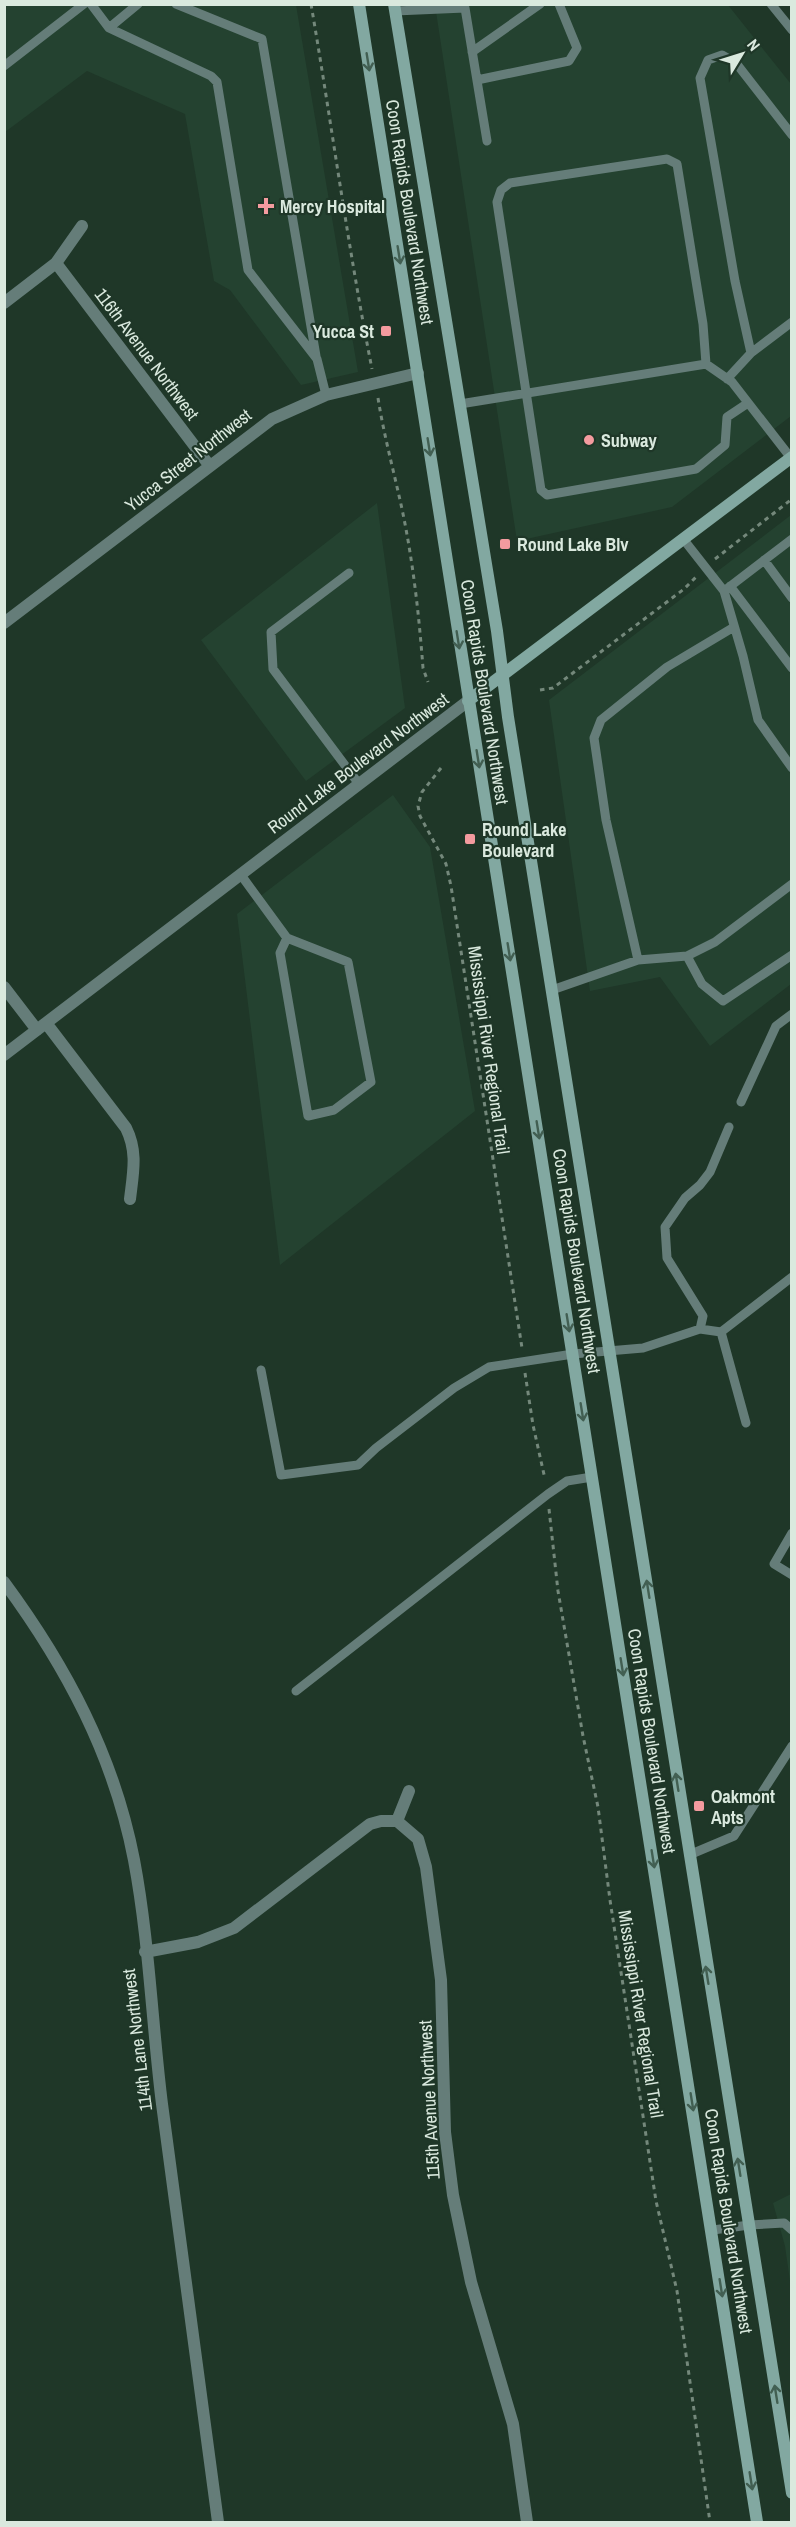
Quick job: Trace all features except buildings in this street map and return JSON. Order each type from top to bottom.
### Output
[{"type":"main road","name":"Coon Rapids Boulevard Northwest","points":[[359,4],[758,2523]]},
{"type":"main road","name":"Coon Rapids Boulevard Northwest","points":[[395,8],[749,2225],[786,2417],[792,2493]]},
{"type":"main road","name":"Round Lake Boulevard Northwest","points":[[468,701],[791,457]]},
{"type":"street","points":[[4,303],[56,263],[82,225]]},
{"type":"street","name":"116th Avenue Northwest","points":[[56,263],[209,465]]},
{"type":"street","name":"Yucca Street Northwest","points":[[4,623],[272,419],[326,395],[418,373]]},
{"type":"street","name":"Round Lake Boulevard Northwest","points":[[4,1055],[468,701]]},
{"type":"street","points":[[4,987],[42,1027],[126,1128],[133,1142],[135,1157],[130,1199]]},
{"type":"street","name":"114th Lane Northwest","points":[[4,1582],[47,1642],[71,1683],[112,1775],[134,1860],[157,2064],[218,2523]]},
{"type":"street","points":[[145,1952],[198,1942],[234,1928],[370,1824],[381,1821],[398,1821],[409,1791]]},
{"type":"street","name":"115th Avenue Northwest","points":[[398,1821],[418,1839],[426,1867],[441,1980],[445,2132],[453,2195],[474,2293],[513,2424],[527,2523]]},
{"type":"lane","points":[[4,66],[84,4]]},
{"type":"lane","points":[[91,4],[109,28],[211,76],[217,82],[248,270],[317,359]]},
{"type":"lane","points":[[109,28],[138,4]]},
{"type":"lane","points":[[176,4],[262,39],[317,359],[326,395]]},
{"type":"lane","points":[[472,52],[540,4]]},
{"type":"lane","points":[[477,80],[569,61],[577,48],[558,4]]},
{"type":"lane","points":[[771,4],[792,30]]},
{"type":"lane","points":[[395,8],[464,6],[487,141]]},
{"type":"lane","points":[[752,353],[735,282],[700,78],[708,60],[722,54],[736,63],[792,135]]},
{"type":"lane","points":[[706,364],[703,324],[677,164],[667,159],[510,183],[501,190],[496,202],[541,490],[547,495],[696,469],[725,445],[727,417],[748,403]]},
{"type":"lane","points":[[727,379],[752,353],[792,322]]},
{"type":"lane","points":[[460,404],[706,364],[727,379],[791,457]]},
{"type":"lane","points":[[727,588],[792,539]]},
{"type":"lane","points":[[684,540],[705,568],[727,588],[791,669]]},
{"type":"lane","points":[[764,560],[792,598]]},
{"type":"lane","points":[[350,573],[271,632],[273,669],[359,784]]},
{"type":"lane","points":[[727,588],[734,627],[758,720],[792,768]]},
{"type":"lane","points":[[638,960],[606,820],[594,738],[601,720],[667,667],[734,627]]},
{"type":"lane","points":[[241,875],[287,938],[348,962],[371,1082],[334,1110],[308,1116],[280,953],[287,938]]},
{"type":"lane","points":[[552,990],[638,960],[687,956],[715,942],[792,884]]},
{"type":"lane","points":[[687,956],[702,984],[723,1001],[792,955]]},
{"type":"lane","points":[[741,1102],[776,1026],[792,1014]]},
{"type":"lane","points":[[700,1329],[702,1316],[668,1258],[665,1227],[685,1198],[700,1185],[710,1172],[729,1127]]},
{"type":"lane","points":[[261,1370],[281,1475],[358,1465],[376,1448],[472,1376],[505,1363],[643,1348],[700,1329],[721,1332],[792,1277]]},
{"type":"lane","points":[[721,1332],[746,1423]]},
{"type":"lane","points":[[296,1691],[548,1494],[567,1481],[592,1477]]},
{"type":"lane","points":[[792,1533],[774,1564],[792,1575]]},
{"type":"lane","points":[[689,1855],[734,1836],[792,1746]]},
{"type":"lane","points":[[712,2230],[784,2223],[792,2230]]},
{"type":"path","points":[[310,4],[333,136],[347,235],[372,371]]},
{"type":"path","points":[[377,396],[413,565],[423,668],[428,682]]},
{"type":"path","points":[[540,690],[553,688],[587,664],[684,589],[705,568],[792,499]]},
{"type":"path","name":"Mississippi River Regional Trail","points":[[441,768],[422,792],[418,806],[420,816],[446,864],[452,886],[522,1350]]},
{"type":"path","points":[[524,1369],[546,1484]]},
{"type":"path","name":"Mississippi River Regional Trail","points":[[549,1508],[560,1602],[583,1736],[598,1807],[656,2201],[677,2291],[710,2523]]},
{"type":"shaded area","name":"Mercy Hospital","points":[[5,5],[296,5],[358,372],[301,385],[230,290],[214,281],[185,114],[87,71],[5,132]]},
{"type":"shaded area","points":[[435,5],[728,5],[791,84],[791,416],[672,507],[517,541]]},
{"type":"shaded area","points":[[377,503],[405,708],[306,781],[201,640]]},
{"type":"shaded area","points":[[791,515],[791,984],[710,1046],[660,977],[590,991],[549,700]]},
{"type":"shaded area","points":[[393,795],[430,847],[475,1111],[280,1265],[237,914]]},
{"type":"shaded area","points":[[791,2194],[791,2288],[785,2246],[773,2203]]},
{"type":"place","name":"Mercy Hospital","points":[[266,206]]},
{"type":"place","name":"Yucca St","points":[[386,331]]},
{"type":"place","name":"Subway","points":[[589,440]]},
{"type":"place","name":"Round Lake Blv","points":[[505,544]]},
{"type":"place","name":"Round Lake Boulevard","points":[[470,839]]},
{"type":"place","name":"Oakmont Apts","points":[[699,1806]]}]
